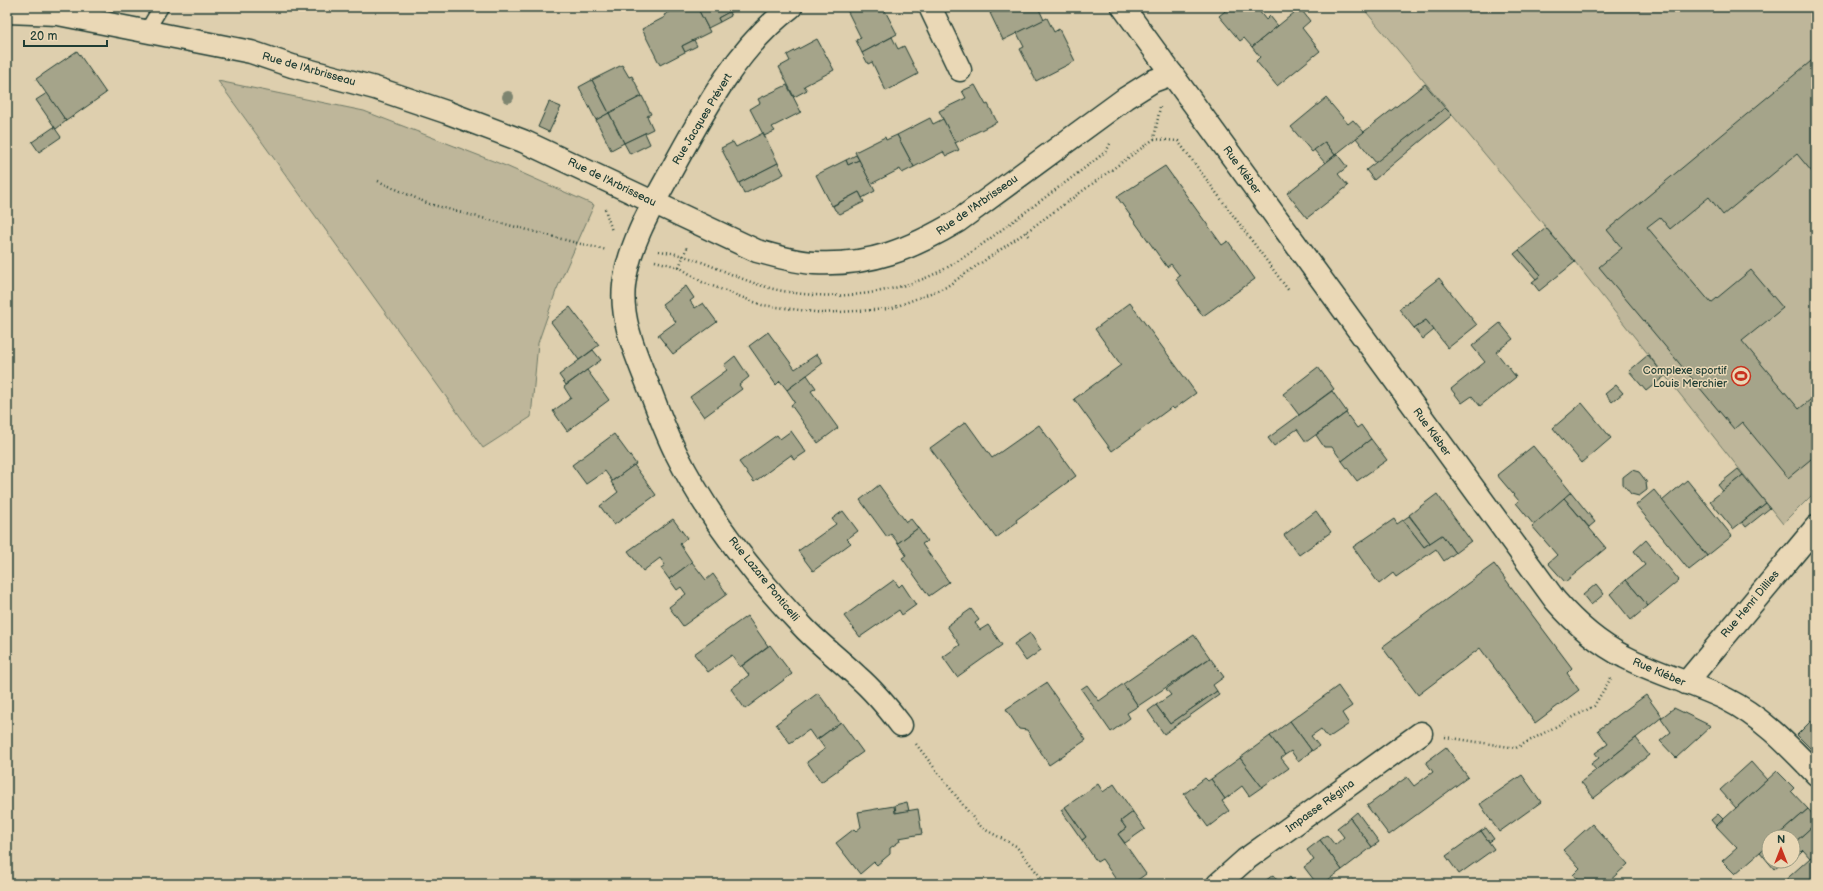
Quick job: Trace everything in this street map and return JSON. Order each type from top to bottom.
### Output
[{"type":"street","name":"Rue Jacques Prévert","points":[[654,203],[702,116],[732,69],[758,38],[791,7]]},
{"type":"street","points":[[930,7],[960,70]]},
{"type":"street","name":"Rue Kléber","points":[[1123,7],[1314,272],[1555,600],[1575,623],[1596,640],[1625,657],[1726,699],[1748,712],[1769,727],[1816,774]]},
{"type":"street","name":"Rue de l'Arbrisseau","points":[[7,12],[58,14],[251,52],[292,66],[375,88],[523,141],[757,251],[788,259],[813,263],[843,263],[875,259],[905,249],[932,236],[958,220],[1132,94],[1153,81],[1172,74]]},
{"type":"street","name":"Rue Lazare Ponticelli","points":[[654,203],[626,270],[624,302],[626,320],[636,355],[663,426],[692,483],[729,538],[775,596],[808,632],[859,678],[889,708],[901,725]]},
{"type":"street","name":"Rue Henri Dillies","points":[[1686,682],[1816,527]]},
{"type":"street","name":"Impasse Régina","points":[[1220,883],[1245,860],[1421,733]]},
{"type":"lane","points":[[146,32],[161,7]]},
{"type":"path","points":[[1154,138],[1178,141],[1289,291]]},
{"type":"path","points":[[1026,232],[1030,237]]},
{"type":"path","points":[[1421,733],[1516,748],[1594,706],[1625,657]]},
{"type":"path","points":[[901,725],[977,823],[984,829],[1016,846],[1046,884]]},
{"type":"shaded area","name":"Complexe sportif Louis Merchier","points":[[1362,7],[1816,7],[1816,491],[1783,524],[1575,262]]},
{"type":"shaded area","points":[[218,81],[364,111],[506,166],[594,205],[556,291],[538,343],[531,417],[483,448]]},
{"type":"building","points":[[679,7],[697,7],[710,32],[682,46],[685,52],[660,65],[642,29],[665,17],[664,15]]},
{"type":"building","points":[[697,7],[739,7],[718,18],[720,22],[708,28]]},
{"type":"building","points":[[854,7],[883,7],[897,34],[862,53],[856,40],[861,38],[847,10]]},
{"type":"building","points":[[989,7],[1038,7],[1044,20],[1003,40],[990,13],[992,12]]},
{"type":"building","points":[[1230,7],[1256,7],[1266,20],[1270,16],[1278,26],[1252,47],[1244,38],[1240,41],[1219,16]]},
{"type":"building","points":[[1300,8],[1310,21],[1302,28],[1320,51],[1277,86],[1256,61],[1260,57],[1252,47]]},
{"type":"building","points":[[729,12],[731,16],[720,22],[718,18]]},
{"type":"building","points":[[1047,18],[1054,32],[1059,29],[1075,61],[1036,81],[1020,49],[1024,47],[1017,33]]},
{"type":"building","points":[[892,37],[898,49],[904,46],[918,74],[886,91],[872,62],[868,64],[862,53]]},
{"type":"building","points":[[817,39],[834,70],[804,86],[807,90],[794,97],[779,67],[790,61],[787,55]]},
{"type":"building","points":[[694,40],[697,46],[685,52],[682,46]]},
{"type":"building","points":[[77,51],[106,93],[66,121],[36,79]]},
{"type":"building","points":[[1816,57],[1816,169],[1812,172],[1797,154],[1723,215],[1709,197],[1670,229],[1660,217],[1647,227],[1711,303],[1751,270],[1783,308],[1742,341],[1799,409],[1816,395],[1816,442],[1814,444],[1816,447],[1816,455],[1788,478],[1742,422],[1734,429],[1599,267],[1622,248],[1607,230]]},
{"type":"building","points":[[622,65],[629,77],[632,76],[642,96],[609,113],[592,80]]},
{"type":"building","points":[[592,80],[609,113],[596,120],[579,87]]},
{"type":"building","points":[[1425,84],[1445,108],[1376,163],[1356,138]]},
{"type":"building","points":[[787,85],[801,112],[772,127],[775,131],[764,136],[750,109],[760,103],[758,99]]},
{"type":"building","points":[[975,85],[986,105],[988,104],[997,122],[955,143],[939,111],[966,98],[962,91]]},
{"type":"building","points":[[47,93],[66,121],[56,129],[36,100]]},
{"type":"building","points":[[642,96],[651,114],[647,116],[653,129],[624,143],[609,113]]},
{"type":"building","points":[[1326,98],[1348,124],[1353,120],[1364,132],[1335,155],[1325,142],[1312,152],[1291,127]]},
{"type":"building","points":[[549,102],[561,107],[549,132],[538,127]]},
{"type":"building","points":[[1445,108],[1452,115],[1374,180],[1366,170]]},
{"type":"building","points":[[609,113],[624,143],[611,150],[596,120]]},
{"type":"building","points":[[930,118],[933,124],[943,119],[959,150],[946,156],[943,152],[914,167],[897,135]]},
{"type":"building","points":[[54,127],[61,137],[39,152],[32,142]]},
{"type":"building","points":[[645,133],[650,144],[630,154],[624,143]]},
{"type":"building","points":[[763,133],[778,163],[739,183],[721,148],[733,142],[736,147]]},
{"type":"building","points":[[897,135],[914,167],[902,173],[900,169],[871,184],[855,152],[885,137],[886,140]]},
{"type":"building","points":[[1325,142],[1335,155],[1325,163],[1314,150]]},
{"type":"building","points":[[1337,154],[1347,167],[1338,174],[1348,186],[1307,218],[1287,193]]},
{"type":"building","points":[[856,155],[859,160],[848,165],[846,160]]},
{"type":"building","points":[[846,160],[848,165],[859,160],[875,191],[862,198],[859,192],[832,206],[816,175]]},
{"type":"building","points":[[778,163],[784,174],[744,194],[739,183]]},
{"type":"building","points":[[1165,166],[1222,245],[1228,241],[1255,279],[1203,316],[1176,279],[1180,276],[1171,264],[1167,267],[1117,197]]},
{"type":"building","points":[[859,192],[864,202],[840,214],[835,210],[833,206]]},
{"type":"building","points":[[1546,228],[1575,262],[1539,291],[1532,282],[1541,275],[1519,250]]},
{"type":"building","points":[[1519,250],[1541,275],[1536,279],[1514,254]]},
{"type":"building","points":[[1439,278],[1477,325],[1448,348],[1426,320],[1414,328],[1399,309]]},
{"type":"building","points":[[686,286],[694,298],[690,301],[695,308],[703,303],[717,322],[673,354],[658,335],[676,322],[662,304]]},
{"type":"building","points":[[1130,303],[1196,393],[1174,409],[1172,407],[1112,451],[1074,399],[1121,365],[1095,329]]},
{"type":"building","points":[[570,307],[599,345],[579,360],[551,322]]},
{"type":"building","points":[[1426,320],[1434,330],[1423,339],[1414,328]]},
{"type":"building","points":[[1500,323],[1513,339],[1496,352],[1516,377],[1480,406],[1472,396],[1462,403],[1451,389],[1485,362],[1472,346]]},
{"type":"building","points":[[768,332],[795,369],[817,354],[823,363],[787,390],[780,381],[776,385],[749,346]]},
{"type":"building","points":[[593,350],[601,360],[566,385],[559,375]]},
{"type":"building","points":[[1648,355],[1665,376],[1646,391],[1629,371]]},
{"type":"building","points":[[735,356],[749,377],[739,385],[742,389],[704,417],[690,397],[727,370],[724,365]]},
{"type":"building","points":[[1318,367],[1334,389],[1299,415],[1283,394]]},
{"type":"building","points":[[587,370],[609,400],[567,431],[553,411],[571,398],[564,387]]},
{"type":"building","points":[[807,375],[816,388],[811,391],[838,428],[818,443],[791,405],[795,402],[787,390]]},
{"type":"building","points":[[1616,385],[1623,393],[1612,402],[1605,394]]},
{"type":"building","points":[[1332,391],[1347,412],[1306,442],[1297,429],[1274,446],[1268,438]]},
{"type":"building","points":[[1582,403],[1611,438],[1582,463],[1553,428]]},
{"type":"building","points":[[1346,413],[1357,428],[1361,425],[1371,439],[1342,461],[1332,447],[1324,447],[1316,435]]},
{"type":"building","points":[[966,422],[992,458],[1039,425],[1076,476],[1016,520],[1017,522],[996,538],[930,448]]},
{"type":"building","points":[[791,431],[806,452],[794,460],[791,455],[754,482],[739,462],[777,435],[780,439]]},
{"type":"building","points":[[614,434],[636,464],[612,481],[605,471],[586,484],[572,465]]},
{"type":"building","points":[[1371,439],[1387,460],[1357,481],[1342,461]]},
{"type":"building","points":[[1533,446],[1571,492],[1534,525],[1516,503],[1519,501],[1497,475]]},
{"type":"building","points":[[634,465],[656,495],[614,525],[600,506],[618,492],[611,482]]},
{"type":"building","points":[[1738,469],[1743,475],[1723,491],[1718,485]]},
{"type":"building","points":[[1632,470],[1639,472],[1646,481],[1647,490],[1639,496],[1631,494],[1623,484],[1623,477]]},
{"type":"building","points":[[1743,475],[1766,503],[1733,529],[1710,501]]},
{"type":"building","points":[[1687,480],[1732,536],[1707,556],[1662,501]]},
{"type":"building","points":[[879,485],[906,522],[911,519],[918,528],[898,543],[891,534],[887,537],[860,500]]},
{"type":"building","points":[[1654,490],[1707,556],[1689,570],[1636,505]]},
{"type":"building","points":[[1571,492],[1595,522],[1589,527],[1564,498]]},
{"type":"building","points":[[1437,494],[1471,541],[1455,553],[1442,535],[1430,543],[1409,515]]},
{"type":"building","points":[[1564,498],[1606,548],[1565,582],[1548,563],[1557,555],[1532,526]]},
{"type":"building","points":[[1766,503],[1770,508],[1746,527],[1742,522]]},
{"type":"building","points":[[843,511],[858,531],[847,539],[851,543],[813,571],[798,551],[836,524],[832,519]]},
{"type":"building","points":[[1316,511],[1331,532],[1299,555],[1284,535]]},
{"type":"building","points":[[1409,516],[1430,543],[1424,547],[1403,520]]},
{"type":"building","points":[[673,519],[687,538],[680,544],[692,562],[669,579],[661,568],[665,565],[660,558],[643,571],[628,551]]},
{"type":"building","points":[[1394,519],[1397,524],[1403,520],[1424,547],[1442,535],[1455,553],[1444,561],[1436,549],[1396,577],[1393,573],[1379,584],[1353,547]]},
{"type":"building","points":[[918,528],[927,541],[922,544],[949,582],[929,596],[902,558],[906,555],[898,543]]},
{"type":"building","points":[[1646,540],[1679,580],[1648,606],[1626,580],[1645,565],[1634,551]]},
{"type":"building","points":[[692,562],[706,580],[713,574],[727,594],[683,626],[669,607],[686,594],[681,587],[677,590],[669,579]]},
{"type":"building","points":[[1494,564],[1572,668],[1567,673],[1579,690],[1535,723],[1480,648],[1418,695],[1382,647]]},
{"type":"building","points":[[894,580],[899,587],[902,584],[916,605],[902,615],[899,610],[860,637],[844,616]]},
{"type":"building","points":[[1626,580],[1648,606],[1631,620],[1610,594]]},
{"type":"building","points":[[1596,584],[1604,594],[1591,605],[1583,595]]},
{"type":"building","points":[[971,609],[979,620],[975,623],[980,630],[988,625],[1002,645],[957,677],[943,657],[960,645],[947,626]]},
{"type":"building","points":[[747,616],[768,646],[740,667],[732,655],[708,672],[694,654]]},
{"type":"building","points":[[1030,633],[1041,650],[1026,661],[1014,644]]},
{"type":"building","points":[[1194,635],[1210,658],[1138,706],[1123,684]]},
{"type":"building","points":[[770,645],[792,674],[745,709],[731,689],[749,675],[742,666]]},
{"type":"building","points":[[1210,658],[1224,677],[1213,685],[1217,691],[1170,724],[1156,705],[1171,695],[1166,689]]},
{"type":"building","points":[[1046,683],[1086,740],[1049,765],[1027,730],[1019,729],[1006,709]]},
{"type":"building","points":[[1123,684],[1138,706],[1127,713],[1130,718],[1111,732],[1081,689],[1087,685],[1099,701]]},
{"type":"building","points":[[1338,686],[1352,706],[1342,713],[1349,724],[1328,738],[1321,729],[1311,736],[1319,746],[1312,751],[1290,721]]},
{"type":"building","points":[[1217,691],[1219,695],[1164,734],[1148,711],[1156,705],[1170,724]]},
{"type":"building","points":[[818,693],[840,723],[816,740],[809,730],[790,743],[776,724]]},
{"type":"building","points":[[1646,695],[1662,717],[1596,770],[1591,764],[1599,758],[1595,753],[1608,744],[1598,730]]},
{"type":"building","points":[[1674,708],[1711,726],[1676,758],[1660,741],[1671,732],[1661,718]]},
{"type":"building","points":[[1816,716],[1816,754],[1797,735]]},
{"type":"building","points":[[1290,721],[1312,751],[1298,761],[1291,751],[1285,755],[1270,736]]},
{"type":"building","points":[[841,722],[863,752],[821,782],[807,762],[825,749],[818,739]]},
{"type":"building","points":[[1270,736],[1285,755],[1281,758],[1289,768],[1262,787],[1240,758]]},
{"type":"building","points":[[1636,738],[1649,755],[1594,798],[1581,782]]},
{"type":"building","points":[[1446,747],[1468,777],[1389,835],[1367,806],[1407,777],[1414,786],[1433,772],[1426,762]]},
{"type":"building","points":[[1240,758],[1262,787],[1249,796],[1242,786],[1225,799],[1211,779]]},
{"type":"building","points":[[1751,762],[1767,780],[1736,808],[1720,790]]},
{"type":"building","points":[[1777,771],[1794,788],[1791,791],[1808,809],[1785,829],[1761,829],[1761,851],[1735,874],[1722,861],[1737,848],[1716,826]]},
{"type":"building","points":[[1522,775],[1541,802],[1499,832],[1480,804]]},
{"type":"building","points":[[1205,778],[1208,781],[1211,779],[1225,799],[1222,801],[1229,811],[1208,827],[1184,794]]},
{"type":"building","points":[[1098,784],[1103,792],[1114,784],[1133,812],[1121,821],[1126,828],[1118,834],[1146,874],[1132,884],[1119,884],[1102,859],[1097,862],[1082,840],[1086,837],[1065,807]]},
{"type":"building","points":[[907,802],[909,811],[896,813],[895,805]]},
{"type":"building","points":[[894,806],[895,813],[918,809],[922,834],[899,838],[900,841],[890,848],[890,854],[877,865],[874,862],[860,874],[836,843],[854,829],[856,831],[861,827],[858,812]]},
{"type":"building","points":[[1065,807],[1086,837],[1082,840],[1061,810]]},
{"type":"building","points":[[1808,809],[1816,818],[1816,823],[1801,837],[1801,829],[1785,829]]},
{"type":"building","points":[[1133,812],[1145,829],[1125,843],[1118,834],[1126,828],[1121,821]]},
{"type":"building","points":[[1357,812],[1379,842],[1372,847],[1350,818]]},
{"type":"building","points":[[1718,814],[1723,819],[1716,826],[1711,820]]},
{"type":"building","points":[[1350,818],[1372,847],[1342,870],[1320,840],[1327,835],[1335,845],[1344,837],[1337,828]]},
{"type":"building","points":[[1816,823],[1816,852],[1810,858],[1803,850],[1801,852],[1801,837]]},
{"type":"building","points":[[1592,824],[1628,864],[1606,884],[1581,884],[1573,875],[1580,868],[1563,850]]},
{"type":"building","points":[[1486,828],[1494,839],[1489,842],[1481,831]]},
{"type":"building","points":[[1481,831],[1494,849],[1459,874],[1446,856]]},
{"type":"building","points":[[1320,840],[1342,870],[1322,884],[1317,884],[1304,867],[1314,860],[1307,850]]},
{"type":"building","points":[[1816,852],[1816,884],[1781,884],[1798,869],[1801,869],[1801,866]]},
{"type":"building","points":[[1273,875],[1280,884],[1261,884]]},
{"type":"building","points":[[1290,877],[1295,884],[1281,884]]},
{"type":"place","name":"Complexe sportif Louis Merchier","points":[[1741,376]]}]
